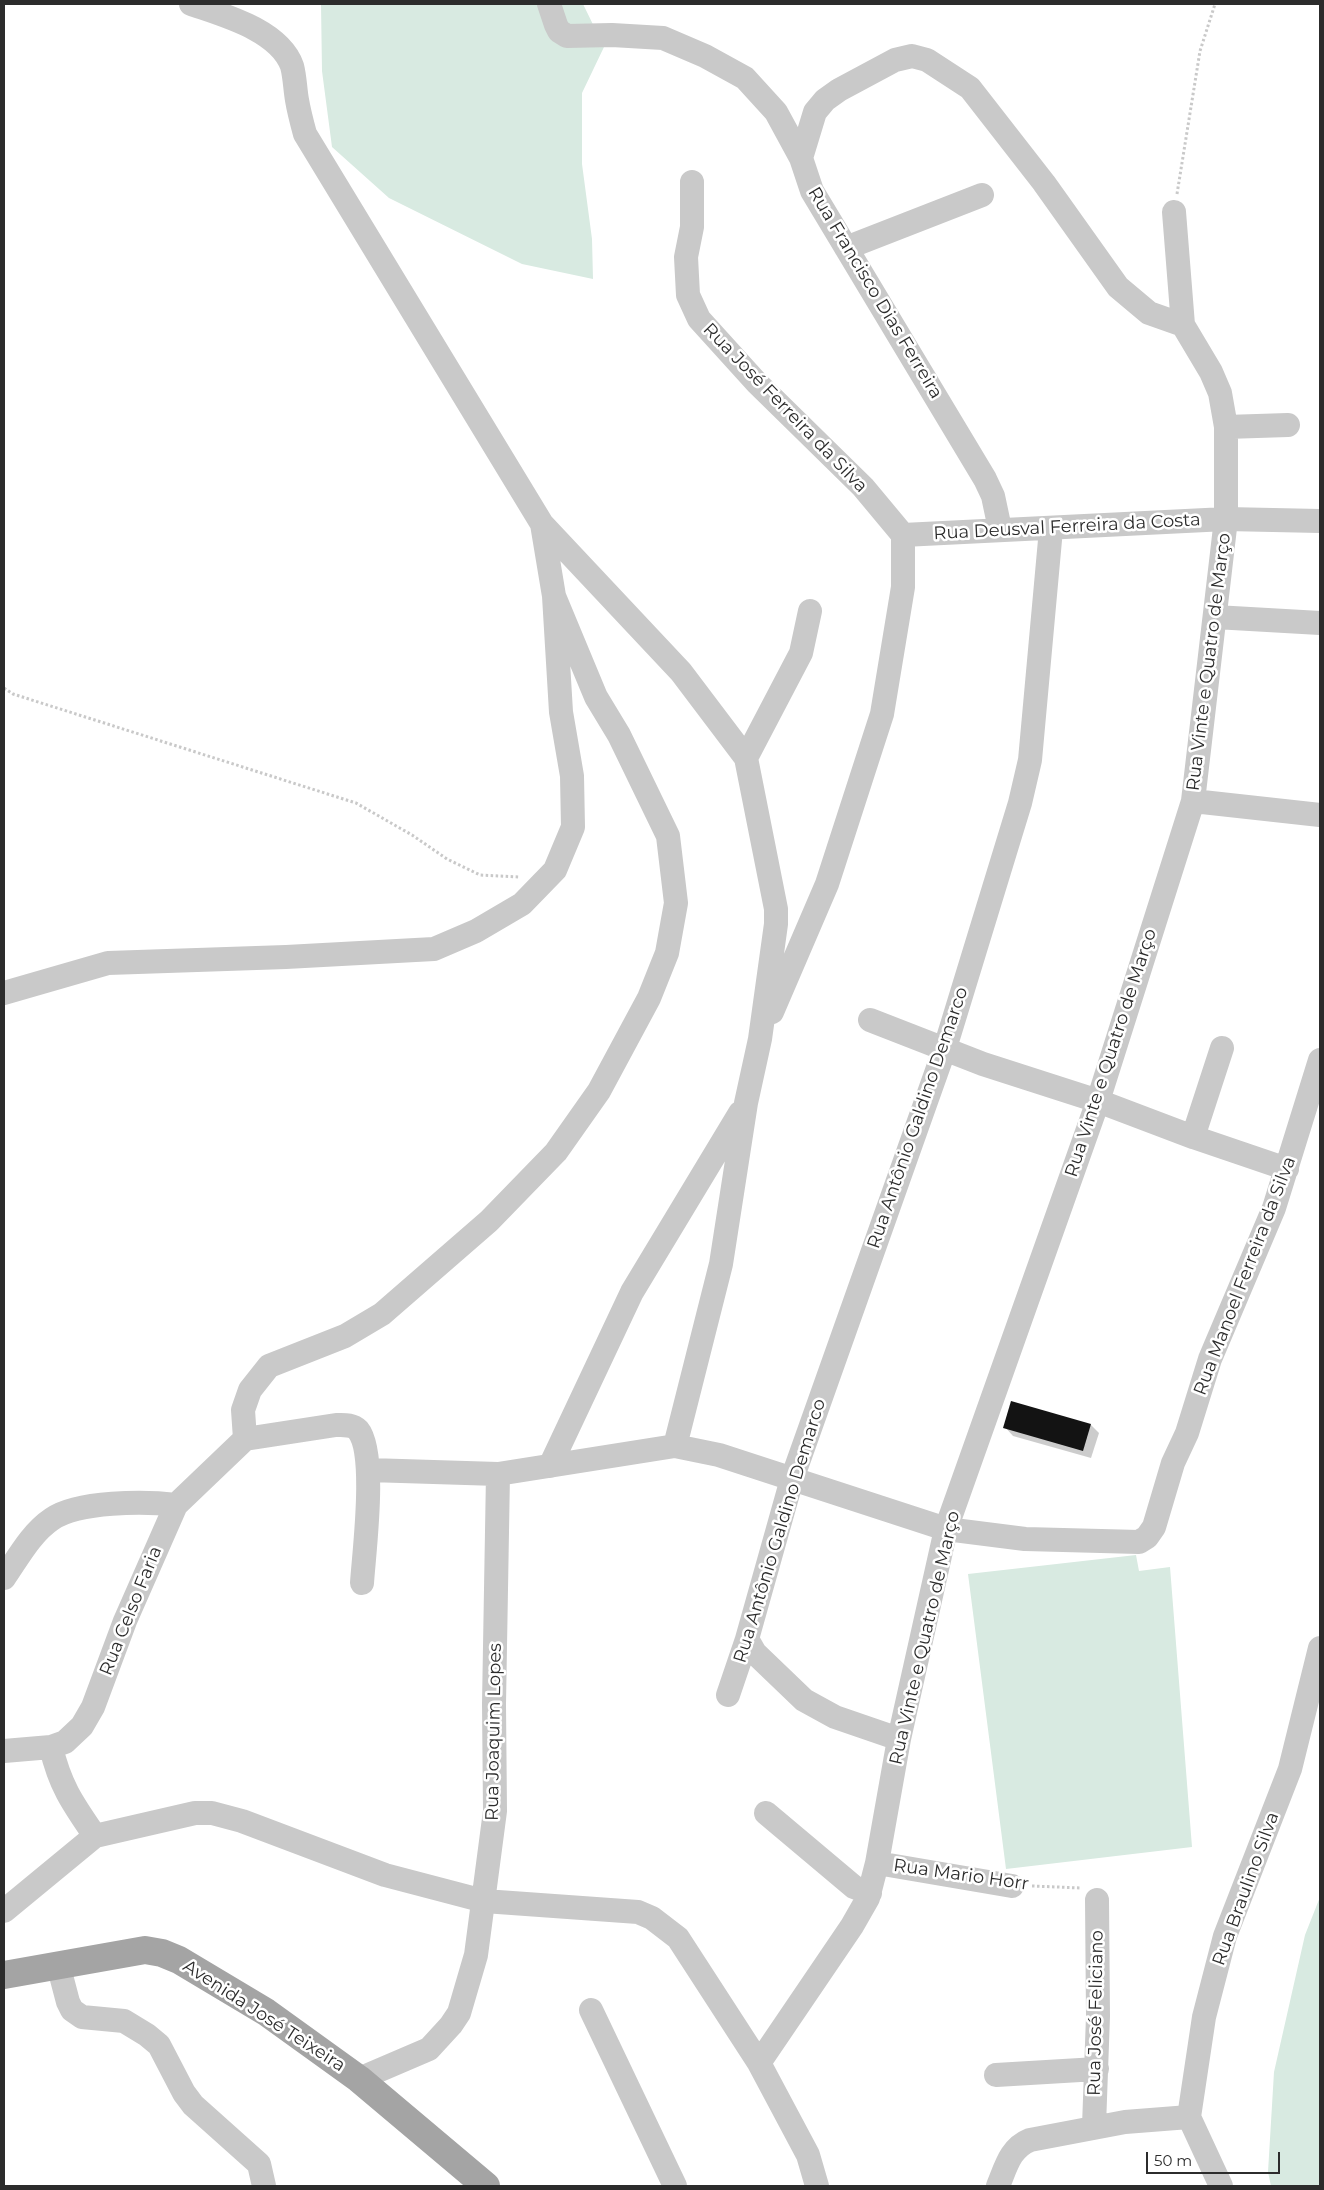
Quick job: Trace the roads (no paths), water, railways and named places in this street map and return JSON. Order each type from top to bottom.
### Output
[{"type":"main road","name":"Avenida José Teixeira","points":[[4,1975],[145,1950],[162,1952],[180,1960],[266,2012],[359,2079],[486,2186]]},
{"type":"street","points":[[191,4],[247,24],[277,45],[285,54],[292,66],[297,102],[305,134],[542,524],[681,672],[746,758],[776,909],[776,924],[760,1039],[746,1103],[721,1264],[674,1446]]},
{"type":"street","name":"Rua Francisco Dias Ferreira","points":[[549,4],[559,31],[567,36],[612,35],[663,38],[705,56],[745,78],[776,112],[801,158],[812,192],[911,352],[985,479],[993,496],[1000,530]]},
{"type":"street","points":[[801,158],[815,112],[825,100],[839,90],[894,60],[912,56],[927,60],[970,88],[1044,183],[1118,287],[1149,313],[1183,325]]},
{"type":"street","name":"Rua José Ferreira da Silva","points":[[692,182],[692,227],[686,257],[688,294],[699,319],[757,383],[863,487],[903,536]]},
{"type":"street","points":[[846,248],[982,195]]},
{"type":"street","name":"Rua Vinte e Quatro de Março","points":[[759,2063],[852,1926],[869,1896],[877,1863],[899,1739],[946,1529],[1098,1101],[1193,801],[1226,519],[1226,427],[1220,393],[1211,372],[1183,325],[1174,212]]},
{"type":"street","points":[[1226,427],[1288,425]]},
{"type":"street","name":"Rua Deusval Ferreira da Costa","points":[[903,536],[1226,519],[1320,521]]},
{"type":"street","points":[[4,993],[108,963],[286,957],[434,949],[476,931],[522,904],[555,870],[573,827],[572,776],[561,712],[554,596],[542,524]]},
{"type":"street","name":"Rua Antônio Galdino Demarco","points":[[728,1695],[747,1639],[792,1479],[945,1048],[1027,775],[1051,529]]},
{"type":"street","points":[[760,1039],[828,884],[882,714],[903,586],[903,536]]},
{"type":"street","points":[[362,1583],[369,1470],[363,1438],[358,1430],[351,1425],[336,1425],[245,1439],[242,1410],[250,1390],[269,1366],[345,1336],[382,1314],[489,1221],[556,1152],[599,1091],[649,998],[667,953],[676,903],[668,836],[619,734],[596,697],[554,596]]},
{"type":"street","points":[[746,758],[800,653],[810,611]]},
{"type":"street","points":[[1215,617],[1320,623]]},
{"type":"street","points":[[1193,801],[1320,816]]},
{"type":"street","points":[[870,1020],[983,1064],[1098,1101],[1193,1137],[1288,1168]]},
{"type":"street","points":[[1193,1137],[1222,1048]]},
{"type":"street","name":"Rua Manoel Ferreira da Silva","points":[[946,1529],[1025,1539],[1139,1542],[1148,1538],[1154,1527],[1173,1463],[1187,1433],[1210,1359],[1274,1208],[1320,1060]]},
{"type":"street","points":[[550,1466],[632,1292],[746,1103]]},
{"type":"street","name":"Rua Celso Faria","points":[[4,1752],[51,1747],[65,1742],[82,1726],[93,1707],[125,1621],[176,1505],[245,1439]]},
{"type":"street","points":[[369,1470],[498,1474],[674,1446],[720,1455],[946,1529]]},
{"type":"street","name":"Rua Joaquim Lopes","points":[[359,2079],[429,2049],[451,2025],[459,2013],[476,1955],[495,1811],[494,1677],[498,1474]]},
{"type":"street","points":[[4,1578],[32,1538],[52,1519],[72,1510],[133,1502],[176,1505]]},
{"type":"street","points":[[747,1639],[755,1653],[804,1700],[836,1717],[899,1739]]},
{"type":"street","name":"Rua Braulino Silva","points":[[1189,2117],[1204,2017],[1225,1936],[1290,1769],[1320,1648]]},
{"type":"street","points":[[51,1747],[57,1773],[70,1800],[95,1836]]},
{"type":"street","points":[[4,1912],[95,1836],[194,1813],[212,1813],[242,1821],[385,1875],[484,1901],[638,1912],[652,1918],[678,1938],[759,2063],[808,2155],[817,2186]]},
{"type":"street","points":[[766,1814],[854,1887],[869,1896]]},
{"type":"street","name":"Rua Mario Horr","points":[[877,1863],[1012,1886]]},
{"type":"street","name":"Rua José Feliciano","points":[[1094,2126],[1097,2068],[1097,1900]]},
{"type":"street","points":[[58,1964],[72,2010],[82,2017],[124,2021],[159,2045],[184,2093],[193,2104],[213,2125],[259,2164],[264,2186]]},
{"type":"street","points":[[591,2010],[675,2186]]},
{"type":"street","points":[[996,2075],[1097,2068]]},
{"type":"street","points":[[998,2186],[1013,2152],[1020,2144],[1094,2126],[1189,2117],[1221,2186]]}]
